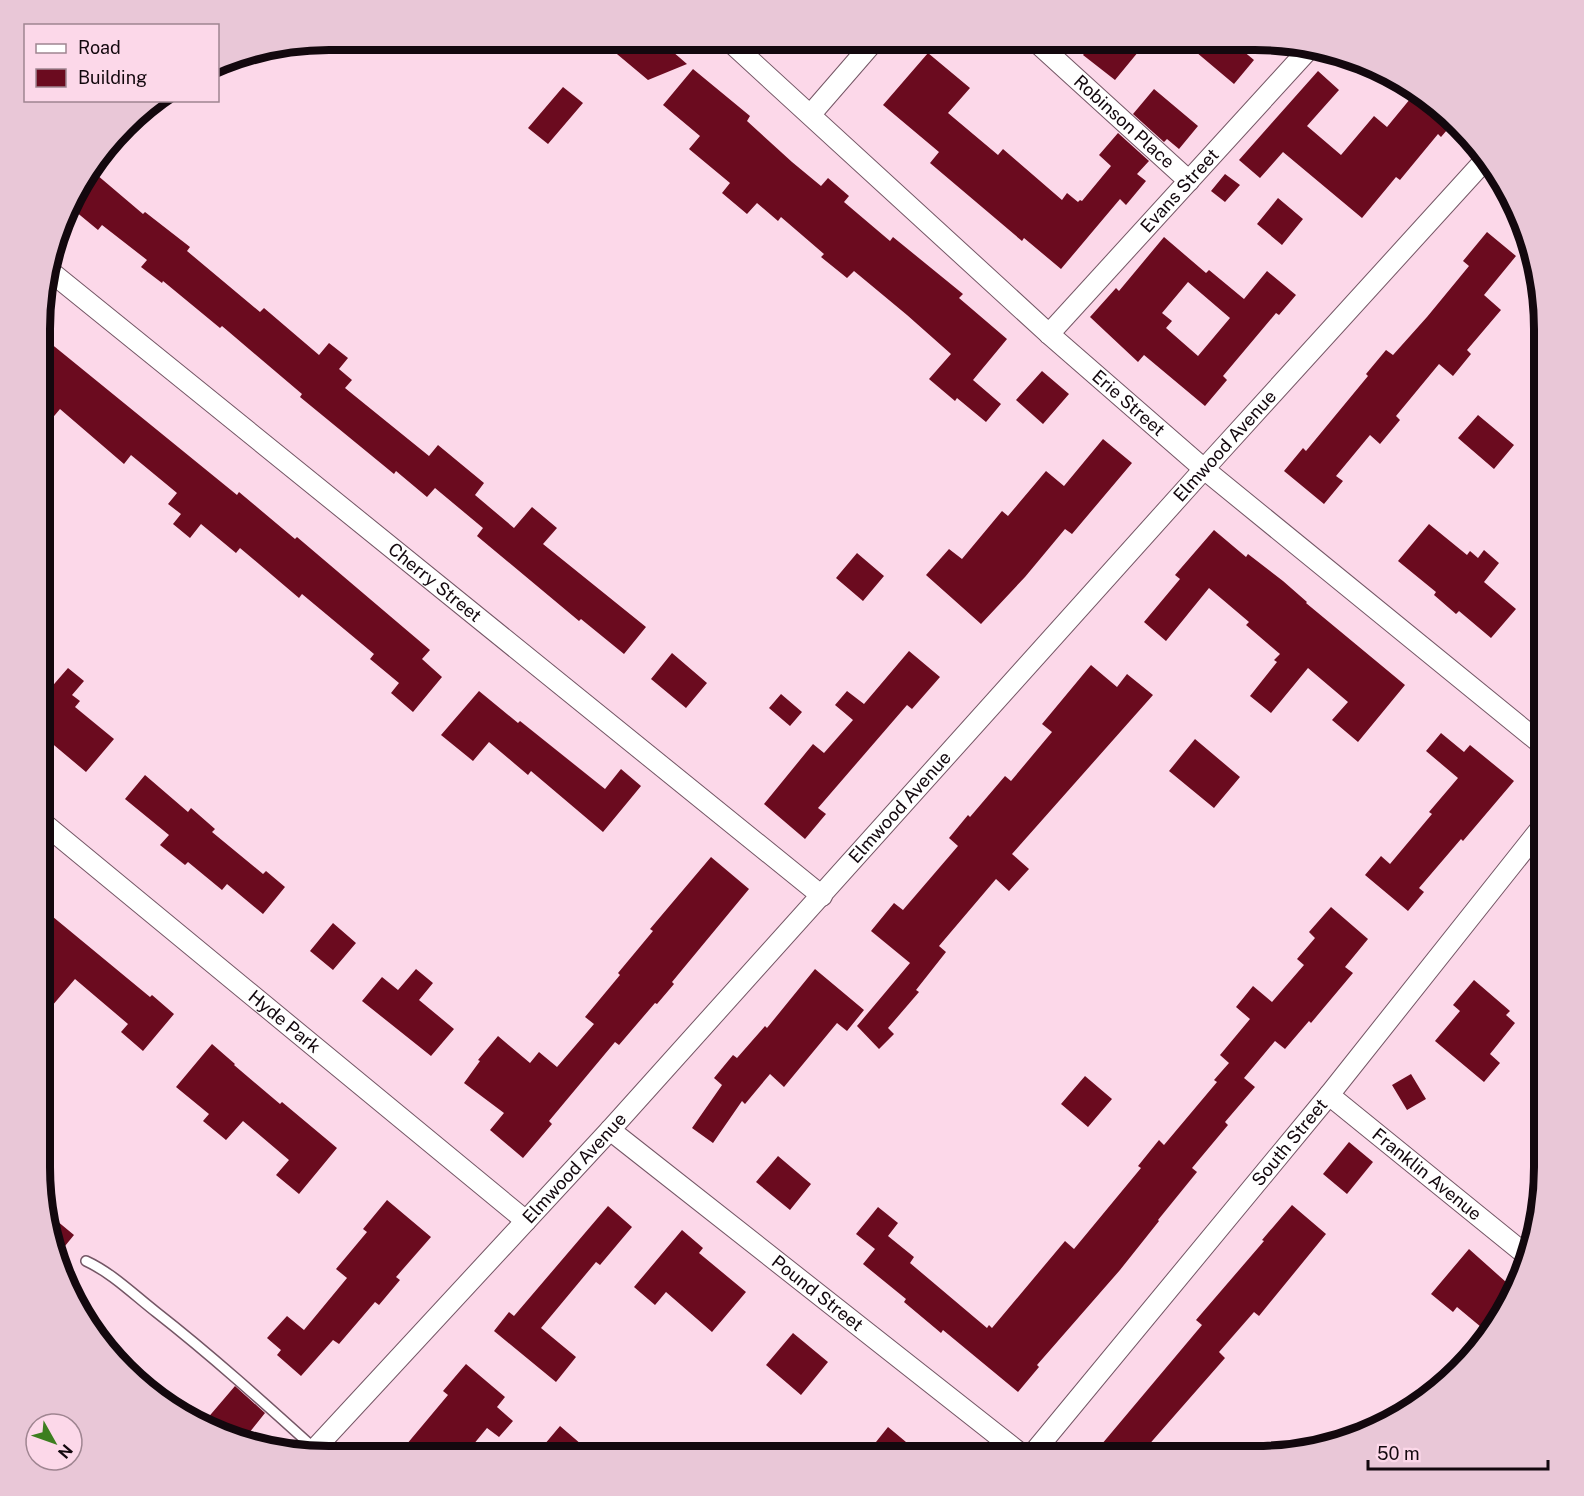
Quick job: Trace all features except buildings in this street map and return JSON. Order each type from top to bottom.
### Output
[{"type":"street","name":"Erie Street","points":[[739,50],[1049,333],[1204,469],[1534,738]]},
{"type":"street","points":[[811,114],[866,50]]},
{"type":"street","name":"Robinson Place","points":[[1045,50],[1189,181]]},
{"type":"street","name":"Evans Street","points":[[1049,333],[1304,54]]},
{"type":"street","name":"Elmwood Avenue","points":[[318,1446],[610,1130],[1481,165]]},
{"type":"street","name":"Cherry Street","points":[[55,275],[822,896]]},
{"type":"street","name":"Hyde Park","points":[[50,829],[526,1221]]},
{"type":"street","name":"South Street","points":[[1038,1446],[1329,1095],[1534,837]]},
{"type":"street","name":"Franklin Avenue","points":[[1329,1095],[1522,1251]]},
{"type":"street","name":"Pound Street","points":[[610,1130],[1012,1446]]},
{"type":"lane","points":[[86,1261],[103,1269],[167,1320],[251,1392],[307,1446]]}]
